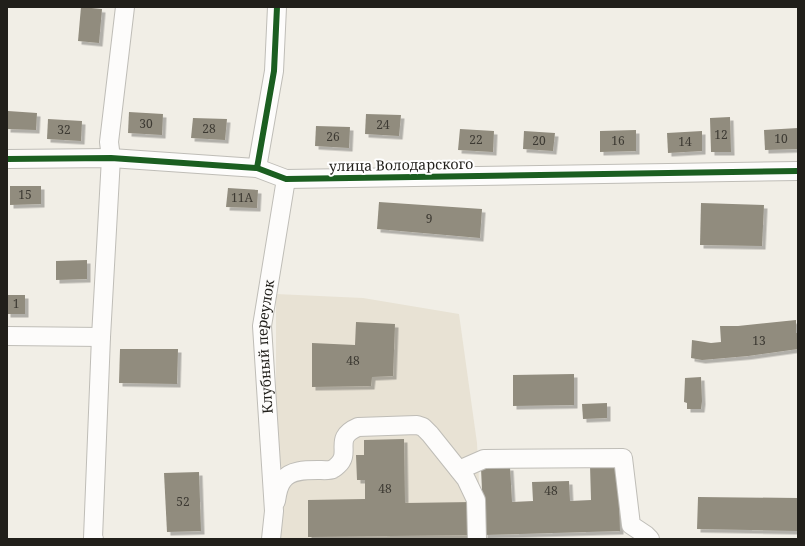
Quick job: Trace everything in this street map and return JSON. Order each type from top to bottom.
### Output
[{"type":"street","points":[[94,539],[101,337],[111,158],[109,142],[124,7]]},
{"type":"street","points":[[257,168],[274,71],[277,7]]},
{"type":"street","name":"улица Володарского","points":[[7,158],[111,158],[257,168],[286,179],[798,171]]},
{"type":"street","name":"Клубный переулок","points":[[271,539],[274,511],[262,326],[286,179]]},
{"type":"street","points":[[7,336],[101,337]]},
{"type":"street","points":[[274,511],[279,488],[283,479],[294,473],[333,469],[340,463],[343,457],[343,440],[351,430],[358,427],[417,425],[423,427],[430,434],[466,479],[476,500],[477,539]]},
{"type":"street","points":[[460,470],[484,459],[622,458],[631,525],[650,539]]},
{"type":"shaded area","points":[[276,294],[363,298],[459,314],[477,443],[482,539],[276,539]]},
{"type":"building","points":[[81,7],[102,9],[99,43],[78,41]]},
{"type":"building","points":[[8,111],[37,113],[36,130],[7,129]]},
{"type":"building","points":[[129,112],[163,114],[162,135],[128,133]]},
{"type":"building","points":[[366,114],[401,115],[399,136],[365,134]]},
{"type":"building","points":[[730,117],[731,152],[711,152],[710,118]]},
{"type":"building","points":[[193,118],[227,119],[225,140],[191,138]]},
{"type":"building","points":[[48,119],[82,121],[81,141],[47,139]]},
{"type":"building","points":[[316,126],[350,127],[349,148],[315,146]]},
{"type":"building","points":[[798,128],[798,149],[765,150],[764,130]]},
{"type":"building","points":[[460,129],[494,131],[493,152],[458,150]]},
{"type":"building","points":[[636,130],[636,151],[600,152],[600,131]]},
{"type":"building","points":[[524,131],[555,133],[553,151],[523,149]]},
{"type":"building","points":[[702,131],[702,151],[668,153],[667,133]]},
{"type":"building","points":[[10,186],[41,186],[41,204],[10,205]]},
{"type":"building","points":[[228,188],[258,190],[257,208],[226,207]]},
{"type":"building","points":[[379,202],[482,209],[480,238],[377,229]]},
{"type":"building","points":[[701,203],[764,205],[762,246],[700,245]]},
{"type":"building","points":[[87,260],[87,279],[56,280],[56,261]]},
{"type":"building","points":[[7,295],[25,295],[25,314],[7,314]]},
{"type":"building","points":[[796,320],[798,349],[748,356],[702,360],[691,358],[692,340],[711,343],[721,342],[720,326],[738,326]]},
{"type":"building","points":[[356,322],[395,324],[393,376],[372,377],[371,386],[312,387],[312,343],[355,345]]},
{"type":"building","points":[[120,349],[178,349],[177,384],[119,383]]},
{"type":"building","points":[[574,374],[574,405],[513,406],[513,375]]},
{"type":"building","points":[[701,377],[701,409],[687,409],[687,403],[684,402],[685,378]]},
{"type":"building","points":[[607,403],[607,418],[583,419],[582,404]]},
{"type":"building","points":[[404,439],[405,503],[473,502],[473,535],[308,537],[308,500],[365,499],[365,480],[357,480],[356,455],[364,455],[364,440]]},
{"type":"building","points":[[618,464],[620,531],[484,535],[481,468],[510,467],[512,502],[533,501],[532,482],[569,481],[570,501],[591,500],[590,465]]},
{"type":"building","points":[[199,472],[201,531],[167,532],[164,473]]},
{"type":"building","points":[[698,497],[798,498],[798,531],[697,529]]},
{"type":"cycle path","points":[[257,168],[274,71],[277,7]]},
{"type":"cycle path","points":[[7,159],[111,158],[257,168],[286,179],[798,171]]}]
